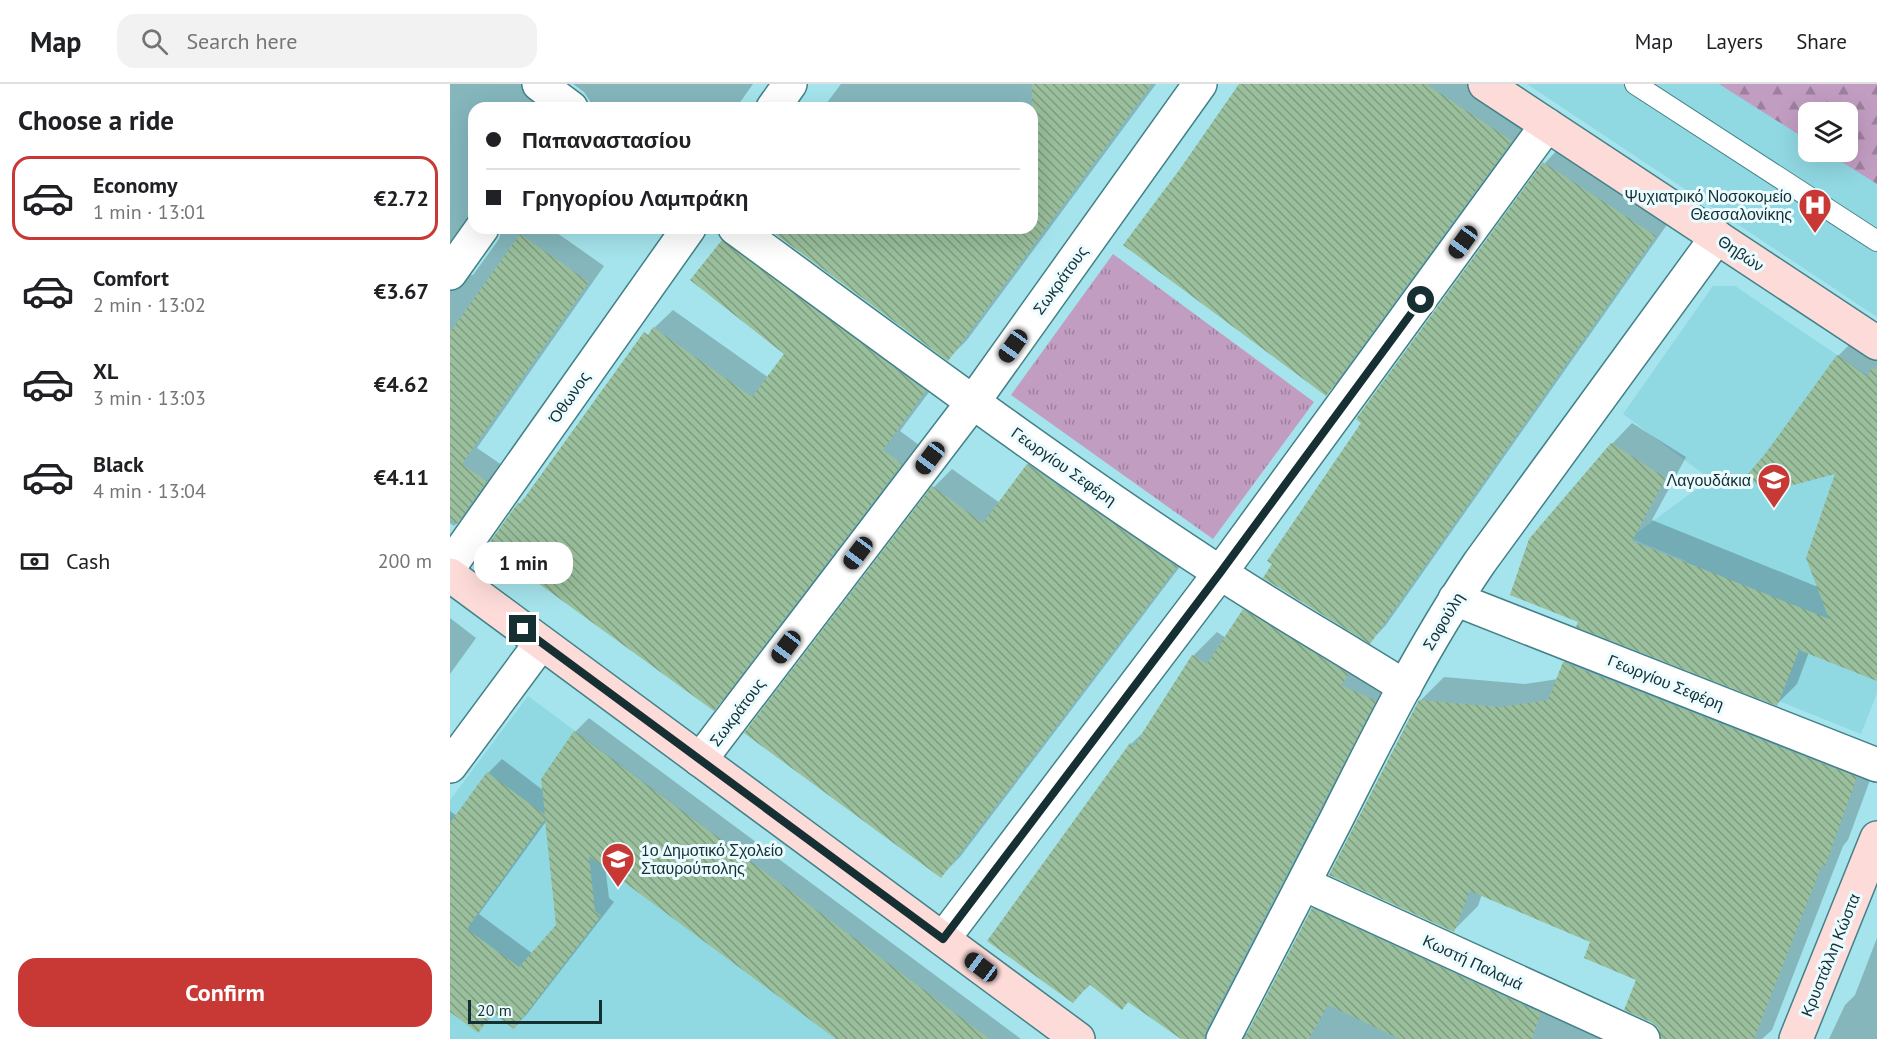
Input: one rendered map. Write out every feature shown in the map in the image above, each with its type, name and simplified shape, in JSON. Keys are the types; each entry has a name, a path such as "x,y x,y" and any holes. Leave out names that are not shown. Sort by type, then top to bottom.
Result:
{"street":[{"path":"539,84 573,102"},
{"path":"777,102 790,84"},
{"name":"Σωκράτους","path":"700,760 973,402 1200,84"},
{"name":"Θηβών","path":"1485,84 1877,343"},
{"path":"943,939 1220,573 1547,125"},
{"path":"450,273 478,234"},
{"name":"Όθωνος","path":"450,566 684,234"},
{"name":"Γεωργίου Σεφέρη","path":"743,234 1120,506 1220,573 1405,687"},
{"name":"Σοφούλη","path":"1223,1039 1405,687 1455,599 1717,237"},
{"path":"450,575 1078,1039"},
{"name":"Γεωργίου Σεφέρη","path":"1455,599 1877,765"},
{"path":"450,766 541,643"},
{"name":"Κρυστάλλη Κώστα","path":"1796,1039 1877,838"},
{"name":"Κωστή Παλαμά","path":"1304,884 1643,1039"}],"lane":[{"path":"1635,84 1877,241"}],"shaded area":[{"name":"Ψυχιατρικό Νοσοκομείο Θεσσαλονίκης","path":"1527,84 1877,84 1877,317"},
{"name":"Λαγουδάκια","path":"1713,286 1735,286 1877,382 1877,693 1861,734 1779,701 1802,642 1684,580 1686,561 1630,538 1710,479 1623,414"},
{"name":"1ο Δημοτικό Σχολείο Σταυρούπολης","path":"528,696 990,1039 450,1039 450,800"}],"green space":[{"path":"1719,84 1877,84 1877,184 1842,162 1858,162 1858,102 1798,102 1798,134"},
{"path":"1113,254 1314,402 1213,539 1011,395"}],"building":[{"path":"1032,84 1152,84 948,361 775,234 1038,234 1038,102 1032,102"},
{"path":"1239,84 1426,84 1512,141 1326,396 1123,245 1180,169"},
{"path":"1543,162 1656,236 1370,644 1263,578 1272,564 1267,561 1361,423 1356,419"},
{"path":"520,234 589,282 462,464 487,481 457,524 450,519 450,332"},
{"path":"722,240 926,391 883,450 902,464 714,711 487,546 644,332 648,335 653,327 752,397 784,354 690,280"},
{"path":"1837,355 1868,377 1871,368 1877,369 1877,681 1799,650 1777,706 1576,627 1578,622 1510,595 1529,539 1611,443 1666,478 1632,541 1829,619 1806,558 1835,474 1763,493 1748,474"},
{"path":"1027,464 1177,567 941,878 744,733 932,486 983,523"},
{"path":"1243,609 1349,674 1341,685 1376,701 1206,1030 1204,1039 1181,1039 1128,1002 1122,1010 1089,984 1073,1003 987,941 1130,743 1134,746 1192,655 1207,664"},
{"path":"1563,662 1857,777 1825,866 1822,865 1754,1039 1661,1039 1659,1029 1651,1022 1624,1010 1636,980 1584,958 1590,942 1470,891 1454,932 1329,875 1419,700 1500,707 1548,700"},
{"name":"1ο Δημοτικό Σχολείο Σταυρούπολης","path":"574,731 990,1039 836,1039 589,856 595,911 601,916 514,1029 493,1013 478,1033 450,1012 450,823 487,772 545,815 541,779","holes":["545,819 556,925 519,967 467,929"]},
{"path":"1312,908 1541,1013 1532,1039 1400,1039 1328,1005 1309,1039 1244,1039"}],"place":[{"name":"Ψυχιατρικό Νοσοκομείο Θεσσαλονίκης","path":"1815,234"},
{"name":"Λαγουδάκια","path":"1774,509"},
{"name":"1ο Δημοτικό Σχολείο Σταυρούπολης","path":"618,888"}],"route":[{"path":"523,629 943,939 1220,573 1421,300"}]}
